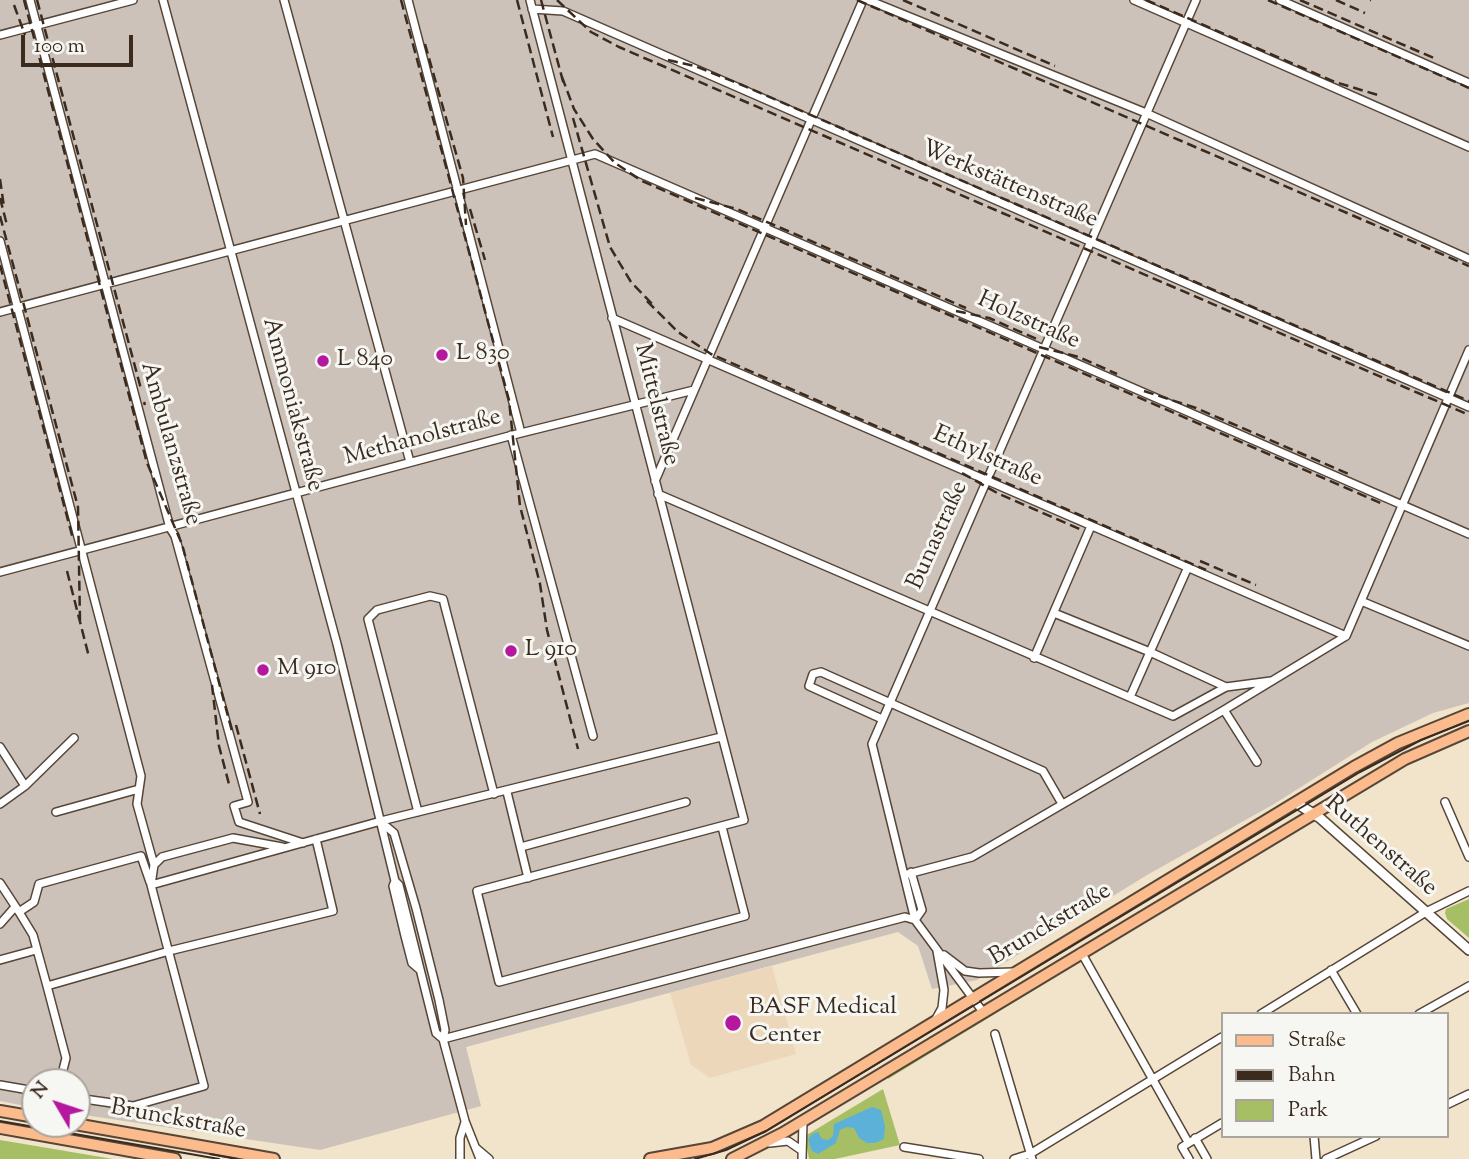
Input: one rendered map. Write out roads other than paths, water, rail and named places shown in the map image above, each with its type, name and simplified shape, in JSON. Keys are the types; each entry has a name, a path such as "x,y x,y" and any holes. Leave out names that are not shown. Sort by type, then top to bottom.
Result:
{"main road":[{"name":"Brunckstraße","path":"650,1159 692,1153 738,1138 821,1091 972,997 1398,743 1469,715"},
{"name":"Brunckstraße","path":"732,1159 763,1145 1405,759 1469,732"},
{"path":"0,1111 21,1115"},
{"name":"Brunckstraße","path":"91,1127 274,1159"},
{"name":"Brunckstraße","path":"0,1128 175,1159"}],"street":[{"name":"Ambulanzstraße","path":"30,0 170,528 175,536 248,802 234,806 239,822 303,843"},
{"path":"0,35 133,0"},
{"name":"Ammoniakstraße","path":"163,0 397,883 393,886 404,936 412,963 419,969 436,1033 443,1039"},
{"path":"285,0 410,462"},
{"path":"408,0 521,433"},
{"name":"Mittelstraße","path":"530,0 744,820 722,827"},
{"path":"655,482 866,0 1146,113 1469,259"},
{"path":"1134,0 1469,147"},
{"name":"Bunastraße","path":"915,920 908,874 901,862 872,744 927,611 1196,0"},
{"path":"1280,0 1469,83"},
{"name":"Werkstättenstraße","path":"532,9 563,11 811,122 1469,407"},
{"name":"Holzstraße","path":"0,312 595,154 1469,534"},
{"path":"0,241 141,776 137,804 154,865 151,885"},
{"name":"Ethylstraße","path":"612,318 1346,636"},
{"path":"908,874 971,857 1346,636 1469,350"},
{"name":"Methanolstraße","path":"0,572 511,435 694,390"},
{"path":"511,435 593,736"},
{"path":"658,494 1173,716 1226,687 1270,681"},
{"path":"1034,658 1091,526"},
{"path":"1129,697 1188,567"},
{"path":"418,812 368,619 377,610 430,596 443,599 494,794"},
{"path":"1361,601 1469,646"},
{"path":"1054,613 1150,652 1226,687"},
{"path":"882,719 816,690 809,686 809,680 813,674 821,672 1044,771 1061,802"},
{"path":"1224,710 1257,762"},
{"path":"151,885 381,821 721,737"},
{"path":"0,804 25,786 74,738"},
{"path":"0,747 25,786"},
{"path":"56,813 139,789"},
{"path":"507,792 528,878"},
{"path":"521,847 687,802"},
{"path":"1445,802 1469,857"},
{"name":"Ruthenstraße","path":"1296,803 1313,813 1469,950"},
{"name":"Ammoniakstraße","path":"381,821 394,833 430,966 445,1030 443,1039 465,1121 480,1159"},
{"path":"722,827 745,916 499,982 477,891 528,878 722,827"},
{"path":"154,865 162,857 233,838 284,848"},
{"path":"47,986 169,951 333,911 316,839"},
{"path":"0,924 17,909 34,902 38,884 141,856 204,1086 133,1107 91,1100"},
{"path":"397,883 405,874"},
{"path":"0,884 33,935 66,1058 64,1068"},
{"path":"1264,1012 1426,912 1469,891"},
{"path":"443,1039 905,917 915,920 983,1012"},
{"path":"0,960 36,950"},
{"path":"937,950 965,971 979,974 1016,971"},
{"path":"936,1019 942,1009 944,990 937,950"},
{"path":"1081,952 1188,1142 1207,1159"},
{"path":"419,969 430,966"},
{"path":"1331,970 1356,1012"},
{"path":"1423,1012 1469,986"},
{"path":"995,1034 1031,1156"},
{"path":"1014,1159 1031,1156 1220,1038"},
{"path":"0,1086 21,1089"},
{"path":"1448,1104 1469,1094"},
{"name":"Ammoniakstraße","path":"460,1159 460,1138 465,1121"},
{"path":"802,1159 803,1121"},
{"path":"1188,1142 1220,1124"},
{"path":"1314,1138 1316,1159"},
{"path":"1326,1159 1372,1138"},
{"path":"763,1145 788,1141 801,1150"},
{"path":"1188,1142 1189,1159"},
{"path":"475,1147 489,1159"},
{"path":"904,1147 979,1159"}],"water":[{"path":"872,1107 881,1110 885,1126 884,1139 867,1143 859,1138 854,1128 847,1127 840,1130 836,1143 818,1154 812,1151 808,1140 812,1134 818,1132 822,1139 828,1140 833,1136 834,1124"}],"tram line":[{"path":"695,1159 726,1150 766,1131 1360,772 1421,740 1469,721"},
{"path":"0,1121 219,1159"},
{"path":"210,1154 237,1159"}],"railway":[{"path":"24,0 147,463 182,544 233,735"},
{"path":"37,0 141,389"},
{"path":"401,0 509,400 520,506 540,584 547,630 578,749"},
{"path":"517,0 553,137"},
{"path":"541,0 564,85"},
{"path":"557,0 591,32 619,47 1469,415"},
{"path":"857,0 1469,266"},
{"path":"903,0 1055,66"},
{"path":"1146,0 1335,82 1381,96"},
{"path":"1268,0 1469,88"},
{"path":"1300,0 1436,59"},
{"path":"1336,0 1365,13"},
{"path":"14,5 25,35"},
{"path":"425,44 463,178 466,225"},
{"path":"668,60 695,66 742,85 1469,401"},
{"path":"562,77 574,109 593,139 615,163 642,181 1383,504"},
{"path":"573,118 610,247 631,282 655,307"},
{"path":"0,179 4,207"},
{"path":"0,198 7,225"},
{"path":"695,198 737,209 966,308"},
{"path":"470,209 485,260"},
{"path":"0,216 78,507 80,622"},
{"path":"0,265 73,539"},
{"path":"647,301 678,332 711,354 1206,570"},
{"path":"956,311 989,318 1037,339"},
{"path":"1039,347 1079,357 1117,374"},
{"path":"1144,391 1196,408 1351,475"},
{"path":"962,473 999,494 1082,530"},
{"path":"1200,561 1256,585"},
{"path":"67,571 89,657"},
{"path":"212,685 219,746 230,788"},
{"path":"236,725 260,814"}],"place":[{"name":"L 830","path":"442,355"},
{"name":"L 840","path":"323,361"},
{"name":"L 910","path":"511,651"},
{"name":"M 910","path":"263,670"},
{"name":"BASF Medical Center","path":"733,1023"}]}
